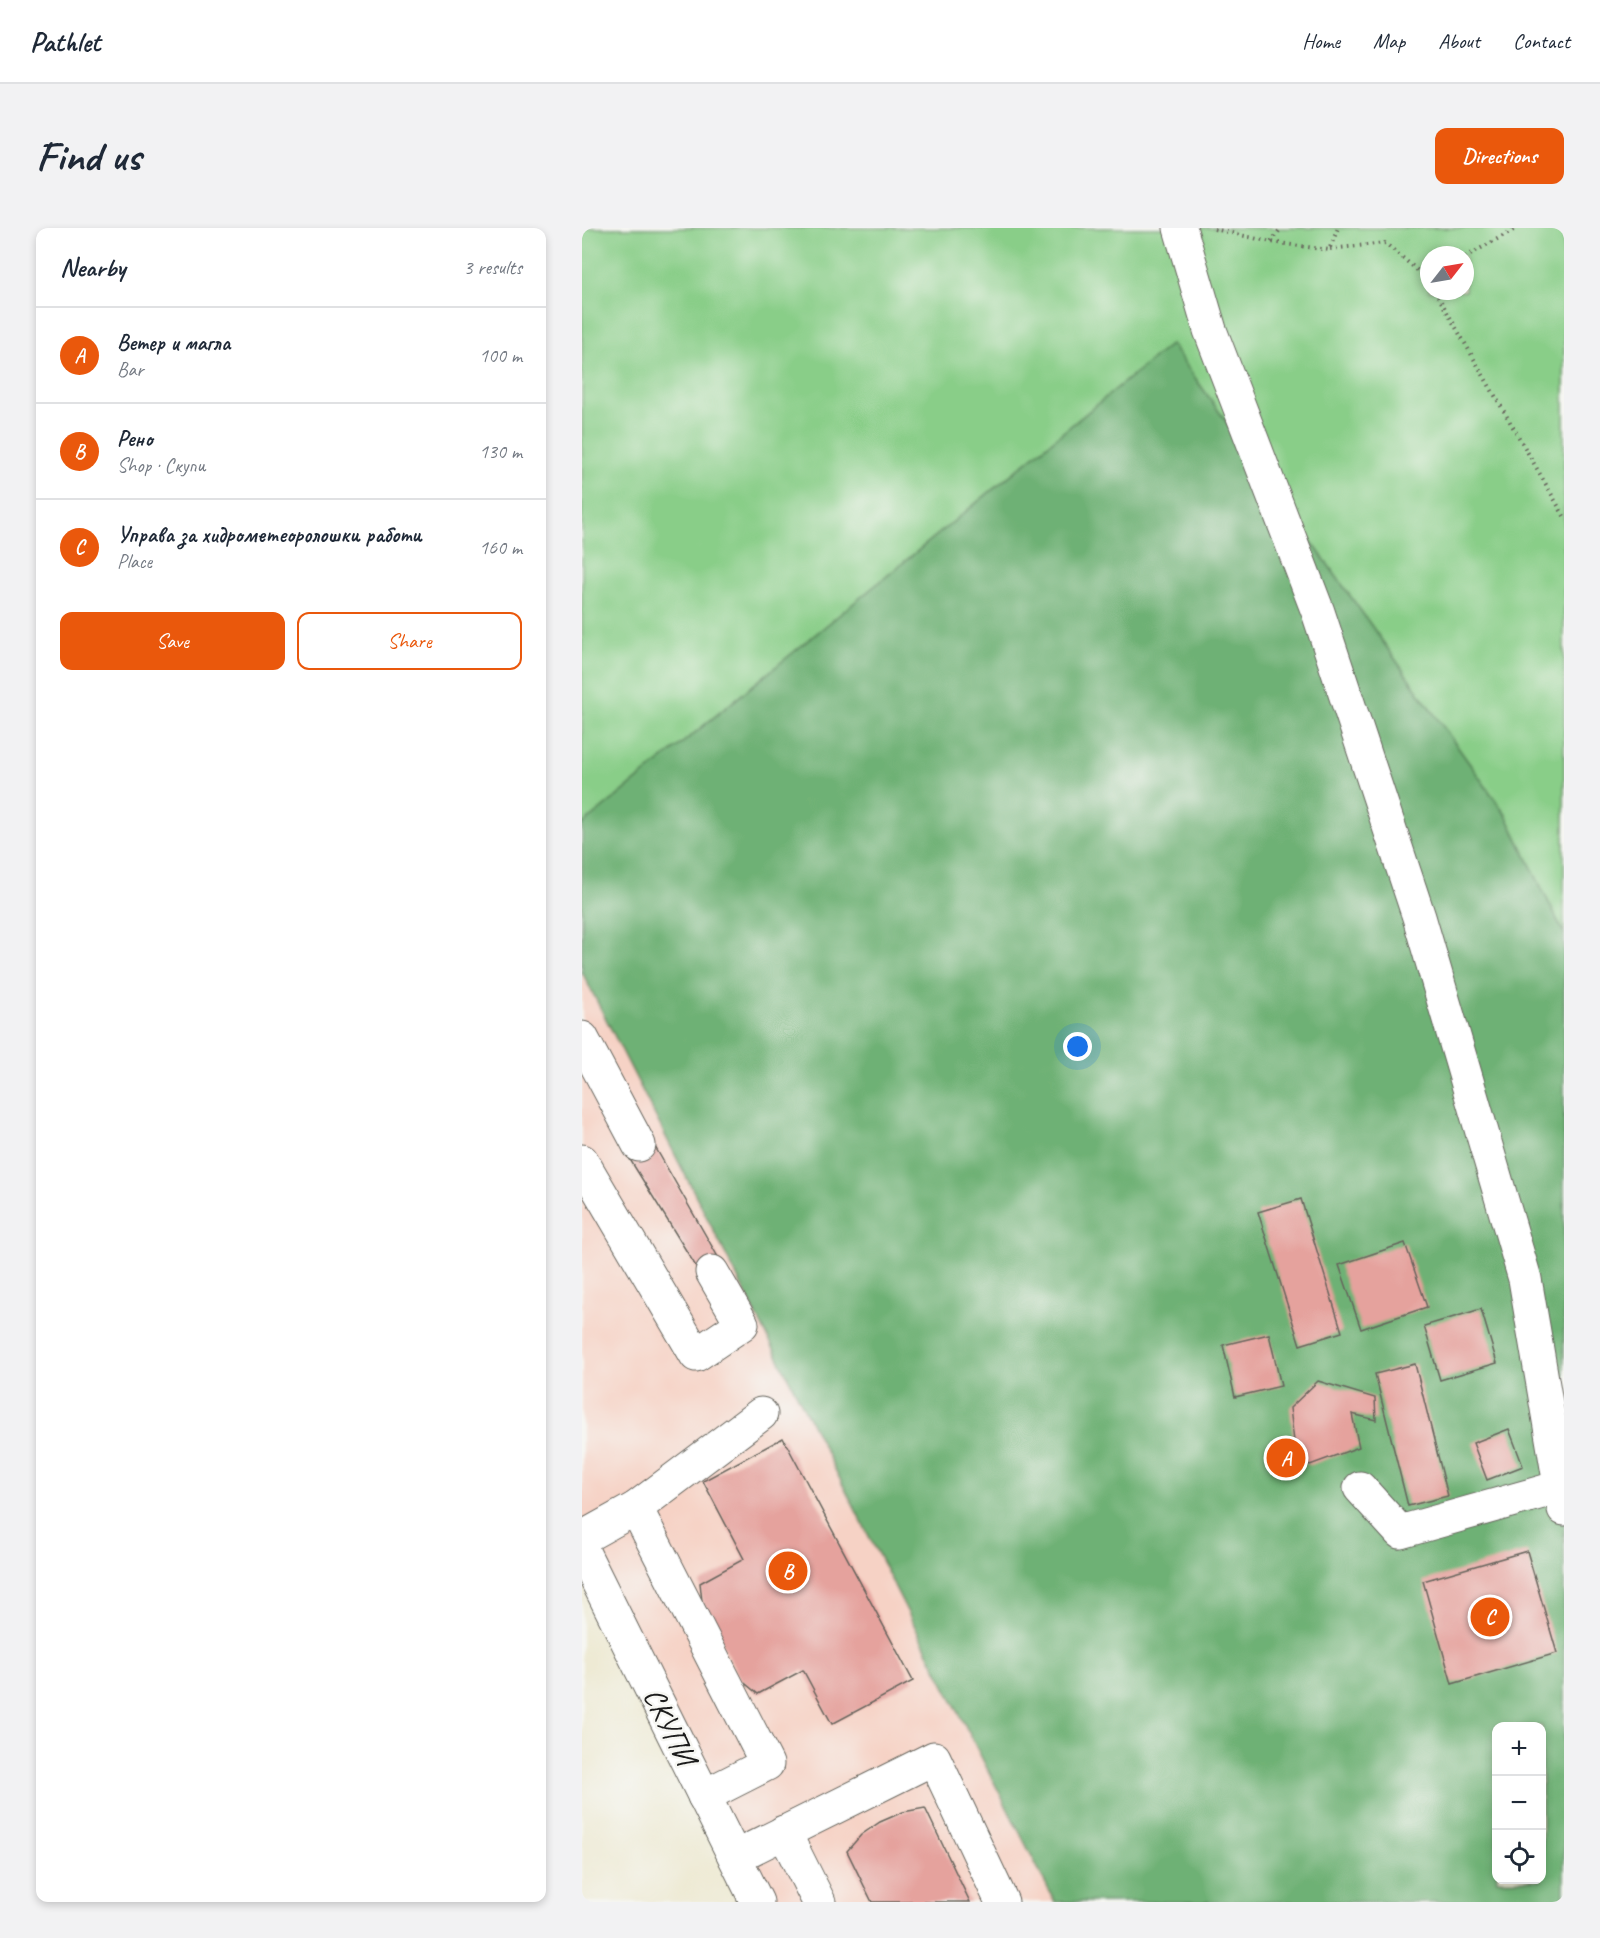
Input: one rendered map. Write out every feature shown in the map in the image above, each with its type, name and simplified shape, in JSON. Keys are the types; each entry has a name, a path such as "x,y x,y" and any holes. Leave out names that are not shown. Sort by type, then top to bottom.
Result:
{"street":[{"path":"1180,228 1210,330 1318,612 1419,917 1525,1279 1562,1498 1400,1532 1360,1488"},
{"path":"582,1038 639,1145"},
{"path":"582,1161 696,1355 742,1324 712,1272"},
{"path":"582,1538 636,1508 761,1414"},
{"path":"636,1508 767,1764 704,1796"},
{"name":"СКУПИ","path":"582,1550 757,1902"},
{"path":"735,1857 934,1758 1002,1902"},
{"path":"784,1832 819,1902"}],"path":[{"path":"1210,228 1271,242 1329,249 1385,243 1420,272"},
{"path":"1271,242 1281,228"},
{"path":"1329,249 1338,228"},
{"path":"1474,252 1516,228"},
{"path":"1440,300 1564,516"}],"shaded area":[{"path":"582,972 1055,1902 757,1902 582,1550"}],"green space":[{"path":"582,228 1564,228 1564,934 1506,815 1171,344 582,825"},
{"path":"1171,344 1506,815 1564,934 1564,1902 1055,1902 582,972 582,825"}],"building":[{"path":"650,1138 722,1264 703,1278 626,1153"},
{"path":"1301,1199 1342,1332 1300,1345 1258,1212"},
{"path":"1405,1243 1427,1307 1361,1329 1339,1265"},
{"path":"1481,1309 1497,1363 1440,1380 1424,1326"},
{"path":"1269,1334 1281,1386 1235,1397 1223,1345"},
{"path":"1415,1364 1448,1496 1408,1506 1375,1374"},
{"path":"1318,1381 1375,1398 1376,1420 1352,1414 1359,1447 1310,1465 1296,1458 1290,1408"},
{"path":"1509,1429 1523,1466 1487,1480 1473,1443"},
{"path":"783,1438 913,1681 832,1724 803,1670 758,1694 740,1679 702,1601 700,1583 744,1559 703,1481"},
{"path":"1527,1551 1557,1653 1452,1684 1423,1581"},
{"path":"925,1808 970,1902 872,1902 847,1851 861,1835 880,1822 903,1812"}],"place":[{"name":"Ветер и магла","path":"1286,1458"},
{"name":"Рено","path":"788,1571"},
{"name":"Управа за хидрометеоролошки работи","path":"1490,1617"}]}
